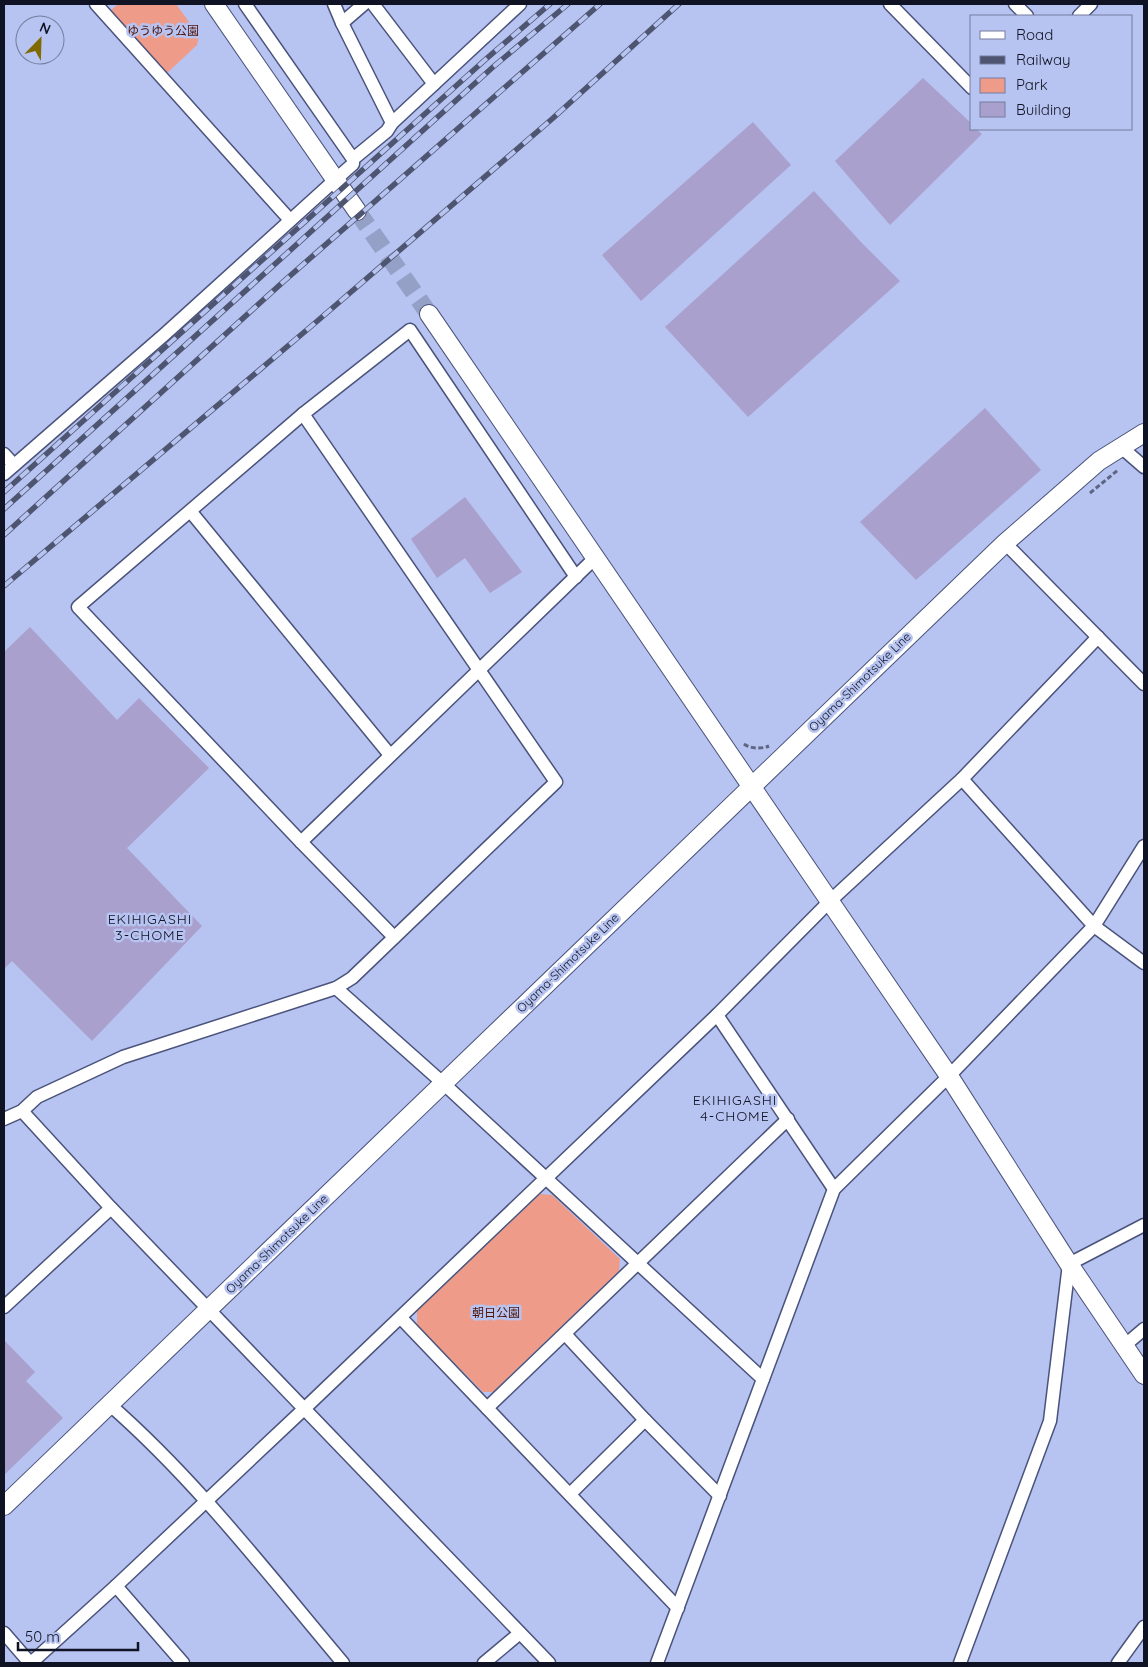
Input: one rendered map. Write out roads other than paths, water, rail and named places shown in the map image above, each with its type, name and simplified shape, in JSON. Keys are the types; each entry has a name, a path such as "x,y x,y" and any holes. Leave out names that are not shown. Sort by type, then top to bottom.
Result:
{"main road":[{"path":"214,4 357,211"},
{"path":"429,314 949,1076 1069,1264 1144,1375"},
{"name":"Oyama-Shimotsuke Line","path":"4,1506 1005,543 1099,462 1144,433"}],"street":[{"path":"96,4 290,220"},
{"path":"245,4 353,159"},
{"path":"334,4 342,24 392,123"},
{"path":"342,24 364,4"},
{"path":"374,4 434,84"},
{"path":"4,474 164,334 335,180 352,164 353,159 387,131 392,123 520,4"},
{"path":"890,4 970,86"},
{"path":"1015,4 1026,15"},
{"path":"1080,15 1091,4"},
{"path":"394,937 78,607 304,414 410,330 576,577"},
{"path":"4,1119 22,1111 37,1097 123,1057 336,988 352,978 556,782 304,414"},
{"path":"1120,447 1144,467"},
{"path":"4,454 14,465"},
{"path":"191,512 390,755"},
{"path":"1005,543 1144,684"},
{"path":"301,842 595,558"},
{"path":"4,1633 30,1663 116,1586 401,1318 717,1015 830,901 962,779 1098,637"},
{"path":"962,779 1094,926 1144,963"},
{"path":"657,1663 834,1189 949,1076 1094,926 1144,846"},
{"path":"336,988 444,1084 763,1379"},
{"path":"717,1015 834,1189"},
{"path":"22,1111 111,1208 549,1663"},
{"path":"487,1408 788,1119"},
{"path":"4,1307 111,1208"},
{"path":"960,1663 1050,1421 1069,1264 1144,1225"},
{"path":"401,1318 678,1608"},
{"path":"1124,1346 1144,1328"},
{"path":"566,1334 645,1420 720,1496"},
{"path":"109,1404 207,1500 343,1663"},
{"path":"570,1494 645,1420"},
{"path":"116,1586 183,1663"},
{"path":"1118,1663 1144,1627"},
{"path":"484,1663 520,1633"}],"tunnel":[{"path":"357,211 429,314"}],"railway":[{"path":"4,492 486,59 550,4"},
{"path":"4,509 493,67 568,4"},
{"path":"4,535 283,282 600,4"},
{"path":"4,586 315,323 552,119 679,4"}],"district":[{"name":"EKIHIGASHI 3-CHOME","path":"150,928"},
{"name":"EKIHIGASHI 4-CHOME","path":"735,1108"}],"park label":[{"name":"ゆうゆう公園","path":"163,31"},
{"name":"朝日公園","path":"496,1313"}]}
